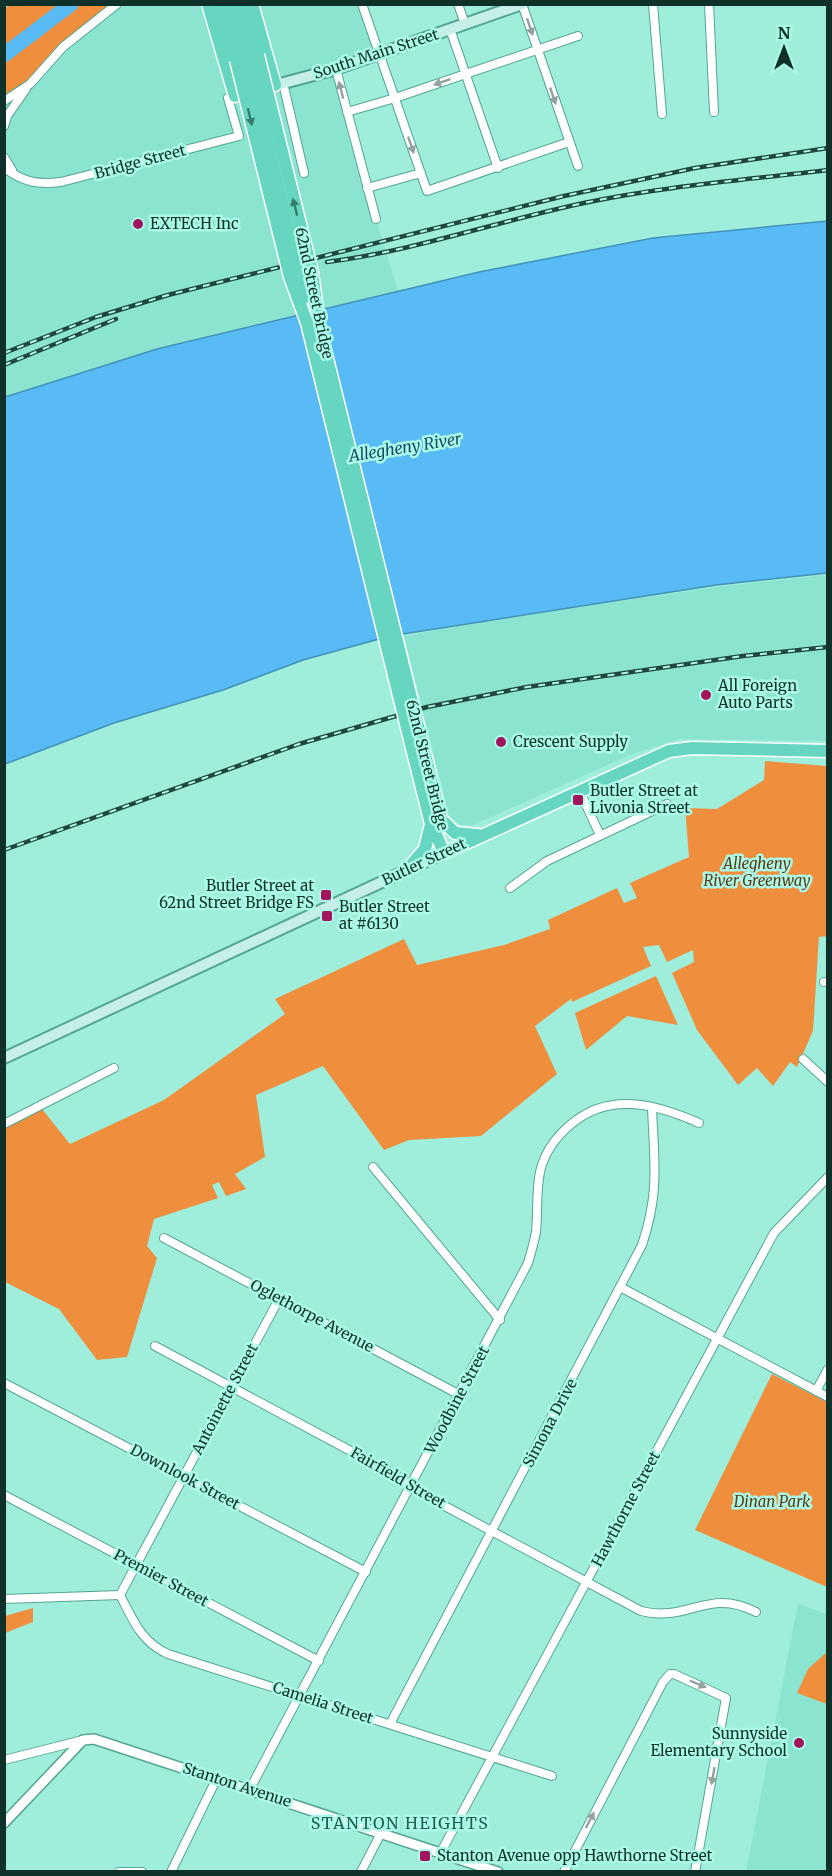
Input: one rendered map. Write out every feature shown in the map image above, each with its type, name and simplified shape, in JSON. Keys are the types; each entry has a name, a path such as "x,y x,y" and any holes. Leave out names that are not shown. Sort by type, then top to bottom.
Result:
{"highway":[{"path":"208,4 231,97"},
{"path":"218,4 247,58"},
{"path":"230,4 247,58 313,324"},
{"path":"242,4 247,58"},
{"path":"252,4 279,84"},
{"name":"62nd Street Bridge","path":"247,58 312,272 313,324"},
{"name":"62nd Street Bridge","path":"247,58 290,277 313,324 444,853"},
{"name":"Butler Street","path":"444,853 653,756 677,749 828,751"},
{"path":"407,870 440,834 482,835"}],"main road":[{"name":"South Main Street","path":"231,97 336,69 522,5"},
{"name":"Butler Street","path":"4,1058 444,853"}],"street":[{"path":"4,126 7,116 30,84 63,47 117,4"},
{"path":"362,4 427,191 569,142"},
{"path":"458,4 465,24"},
{"path":"653,4 662,114"},
{"path":"709,4 714,112"},
{"path":"522,5 578,166"},
{"path":"450,29 498,168"},
{"path":"347,112 578,36"},
{"path":"336,69 375,219"},
{"path":"4,101 30,84"},
{"path":"279,84 304,173"},
{"name":"Bridge Street","path":"4,168 19,178 38,185 61,183 239,136 231,97"},
{"path":"4,157 6,163 19,178"},
{"path":"367,188 421,172"},
{"path":"579,790 600,836"},
{"path":"510,888 539,865 667,804"},
{"path":"803,1059 828,1082"},
{"path":"4,1124 114,1068"},
{"name":"Woodbine Street","path":"250,1789 500,1320 528,1263 536,1234 540,1171 560,1134 577,1119 614,1103 672,1111 699,1123"},
{"name":"Simona Drive","path":"390,1724 622,1288 642,1245 652,1213 656,1155 652,1107"},
{"path":"373,1167 500,1320"},
{"name":"Hawthorne Street","path":"441,1852 774,1233 828,1177"},
{"name":"Oglethorpe Avenue","path":"164,1238 460,1395"},
{"path":"622,1288 828,1397"},
{"name":"Antoinette Street","path":"120,1595 279,1299"},
{"name":"Fairfield Street","path":"155,1346 406,1480 411,1488 641,1611 656,1615 670,1614 717,1602 739,1603 756,1612"},
{"path":"816,1391 828,1369"},
{"name":"Downlook Street","path":"4,1383 366,1572"},
{"name":"Premier Street","path":"4,1495 319,1661"},
{"path":"4,1599 120,1595"},
{"name":"Camelia Street","path":"120,1595 141,1636 153,1647 552,1776"},
{"path":"564,1872 670,1674 726,1698 695,1872"},
{"path":"4,1760 83,1740"},
{"path":"4,1824 83,1740"},
{"name":"Stanton Avenue","path":"83,1740 101,1741 498,1872"},
{"path":"171,1872 217,1778"},
{"path":"360,1872 381,1833"},
{"path":"119,1872 142,1872"}],"shaded area":[{"path":"98,5 362,5 379,54 336,69 376,219 398,291 157,349 5,397 4,86"},
{"path":"827,575 827,741 679,739 630,755 473,825 461,825 449,816 404,636 475,623 716,587"},
{"name":"Sunnyside Elementary School","path":"798,1604 827,1614 827,1871 746,1872"}],"green space":[{"path":"12,4 117,5 63,47 30,84 5,101 5,8"},
{"name":"Allegheny River Greenway","path":"765,761 827,766 827,936 819,937 813,1031 797,1067 790,1062 773,1086 757,1068 738,1085 697,1030 672,973 694,962 693,950 667,962 659,945 643,947 651,966 572,1002 571,999 535,1026 557,1074 481,1136 409,1140 384,1150 323,1066 256,1095 265,1157 235,1174 246,1189 226,1196 219,1182 212,1185 218,1198 154,1219 147,1246 157,1258 127,1357 97,1360 59,1309 5,1282 5,1128 42,1109 70,1144 164,1100 285,1014 275,999 404,939 417,965 504,945 550,929 548,920 617,888 624,903 637,898 630,883 689,857 685,808 717,809 764,780"},
{"path":"656,976 678,1025 627,1016 586,1050 575,1013"},
{"name":"Dinan Park","path":"772,1374 827,1402 827,1587 695,1530"},
{"path":"33,1608 33,1622 5,1633 5,1616"},
{"path":"827,1652 827,1704 797,1693 808,1669"}],"water":[{"name":"Allegheny River","path":"827,221 827,573 716,585 390,636 303,660 223,690 114,723 5,764 5,397 157,349 479,272 653,238"}],"waterway":[{"path":"4,55 71,4"}],"railway":[{"path":"4,353 96,317 168,295 564,196 695,168 828,148"},
{"path":"327,262 392,251 552,210 614,197 828,170"},
{"path":"4,365 116,319"},
{"path":"4,850 299,744 427,707 527,687 743,656 828,647"}],"place":[{"name":"EXTECH Inc","path":"138,224"},
{"name":"All Foreign Auto Parts","path":"706,695"},
{"name":"Crescent Supply","path":"501,742"},
{"name":"Butler Street at Livonia Street","path":"578,800"},
{"name":"Butler Street at 62nd Street Bridge FS","path":"326,895"},
{"name":"Butler Street at #6130","path":"327,916"},
{"name":"Sunnyside Elementary School","path":"799,1743"},
{"name":"Stanton Avenue opp Hawthorne Street","path":"425,1856"}],"district":[{"name":"STANTON HEIGHTS","path":"400,1823"}]}
